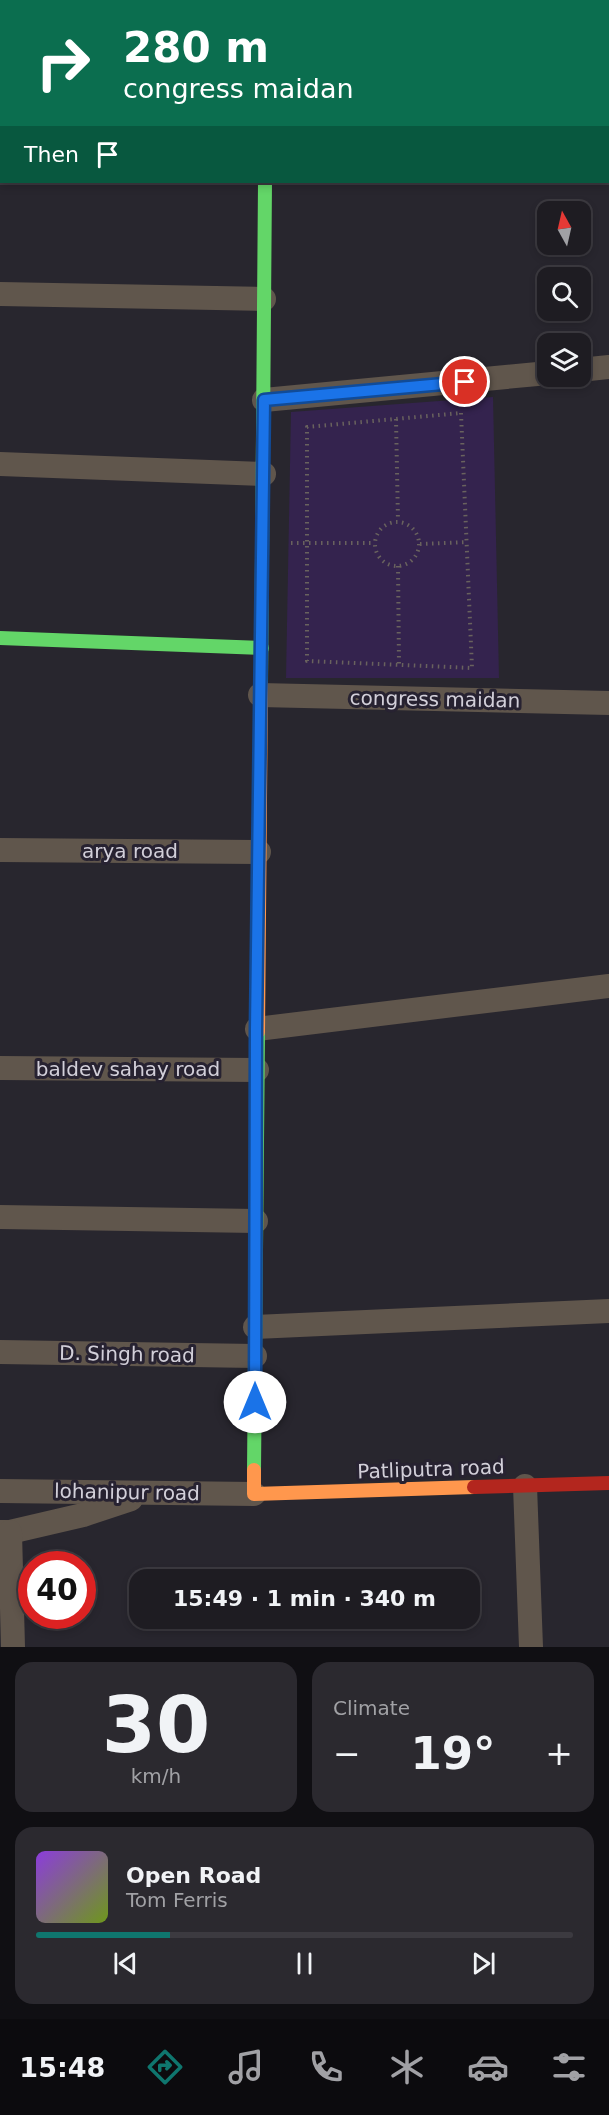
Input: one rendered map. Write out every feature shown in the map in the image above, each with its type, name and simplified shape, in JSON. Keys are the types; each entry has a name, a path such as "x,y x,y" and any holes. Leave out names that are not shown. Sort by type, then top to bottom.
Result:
{"street":[{"path":"254,1494 256,1029 264,474 265,183"},
{"path":"0,294 264,299"},
{"path":"591,369 609,367"},
{"path":"264,400 537,374"},
{"path":"0,464 264,474"},
{"path":"0,638 262,648"},
{"name":"congress maidan","path":"260,695 609,703"},
{"name":"arya road","path":"0,850 259,852"},
{"path":"256,1029 609,986"},
{"name":"baldev sahay road","path":"0,1068 257,1070"},
{"path":"0,1217 256,1221"},
{"path":"255,1328 609,1311"},
{"name":"D. Singh road","path":"0,1352 255,1356"},
{"name":"Patliputra road","path":"254,1494 609,1483"},
{"path":"525,1486 531,1647"},
{"name":"lohanipur road","path":"0,1491 254,1494"},
{"path":"13,1647 5,1532 83,1515 148,1493"}],"path":[{"path":"461,413 472,668 307,662 307,426 396,419 461,413"},
{"path":"396,419 398,521"},
{"path":"398,521 411,526 420,544 415,557 410,562 398,566 384,562 375,550 374,543 375,536 384,525 398,521"},
{"path":"263,542 374,543"},
{"path":"420,544 466,542"},
{"path":"398,566 399,665"}],"shaded area":[{"path":"493,397 499,678 286,678 291,412"}],"traffic: fast":[{"path":"261,684 265,183"},
{"path":"0,638 262,648"},
{"path":"254,1470 258,1032"}],"traffic: slow":[{"path":"258,1032 261,684"},
{"path":"254,1470 254,1494 474,1487"}],"traffic: jam":[{"path":"474,1487 609,1483"}],"route":[{"path":"255,1402 256,1029 264,400 465,382"}]}
